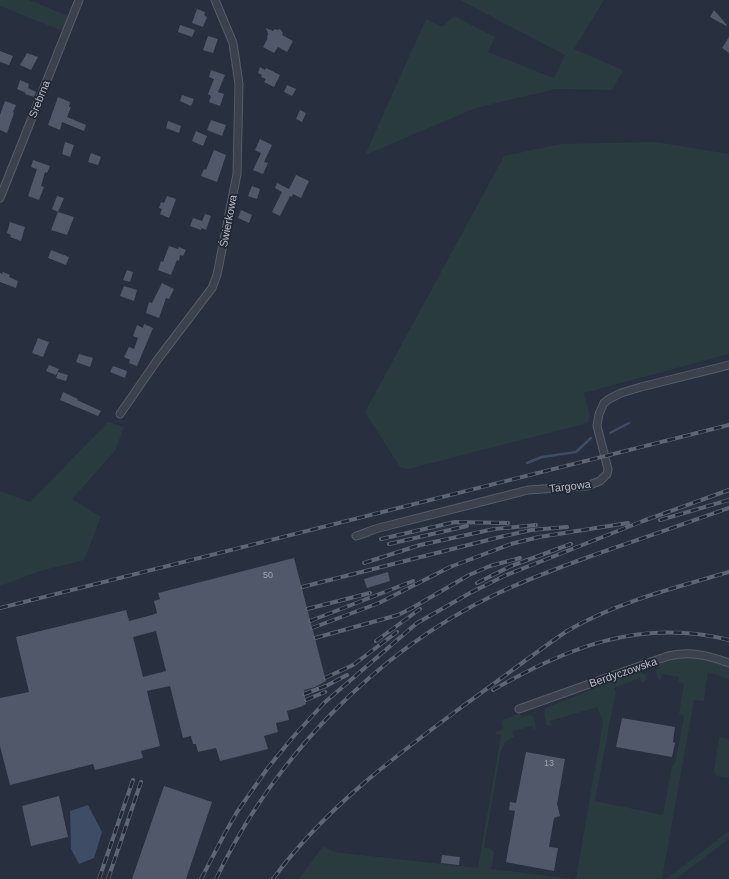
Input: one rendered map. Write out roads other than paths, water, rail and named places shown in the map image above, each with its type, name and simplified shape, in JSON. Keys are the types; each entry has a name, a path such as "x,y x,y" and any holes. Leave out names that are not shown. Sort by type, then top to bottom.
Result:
{"street":[{"name":"Srebrna","path":"0,198 79,0"},
{"name":"Świerkowa","path":"120,414 158,359 212,288 217,275 238,174 239,84 233,43 215,0"},
{"name":"Targowa","path":"356,536 379,528 528,490 587,486 596,483 604,478 608,469 598,426 599,414 604,403 608,399 641,387 729,365"},
{"name":"Berdyczowska","path":"519,709 668,656 678,654 698,654 729,663"}],"water":[{"path":"88,805 102,832 94,858 79,864 71,849 70,811"}],"waterway":[{"path":"610,433 629,423"},
{"path":"527,463 542,457 576,452 591,438"}],"railway":[{"path":"0,608 729,425"},
{"path":"201,879 237,812 267,769 293,737 324,703 417,623 470,593 504,576 643,521 729,490"},
{"path":"660,520 729,500"},
{"path":"216,879 239,835 267,792 297,752 331,714 368,679 408,647 450,619 494,595 523,582 552,570 729,508"},
{"path":"381,539 455,522 508,523"},
{"path":"312,628 379,603 450,567 511,544 539,537 628,523"},
{"path":"364,563 420,545 494,529 536,525"},
{"path":"389,544 467,526"},
{"path":"302,587 500,537 531,530 567,527"},
{"path":"477,583 511,566 571,544"},
{"path":"315,638 398,615 469,575 490,566 520,558"},
{"path":"273,879 314,830 361,785 437,725 567,631 626,604 667,590 729,572"},
{"path":"310,621 413,581"},
{"path":"307,609 370,593"},
{"path":"376,641 420,609"},
{"path":"325,678 353,665 397,632"},
{"path":"493,690 549,661 577,649 606,641 635,635 666,632 697,634 729,640"},
{"path":"304,694 326,686 347,675"},
{"path":"306,700 325,692"},
{"path":"99,879 133,780"},
{"path":"108,879 141,782"}]}
